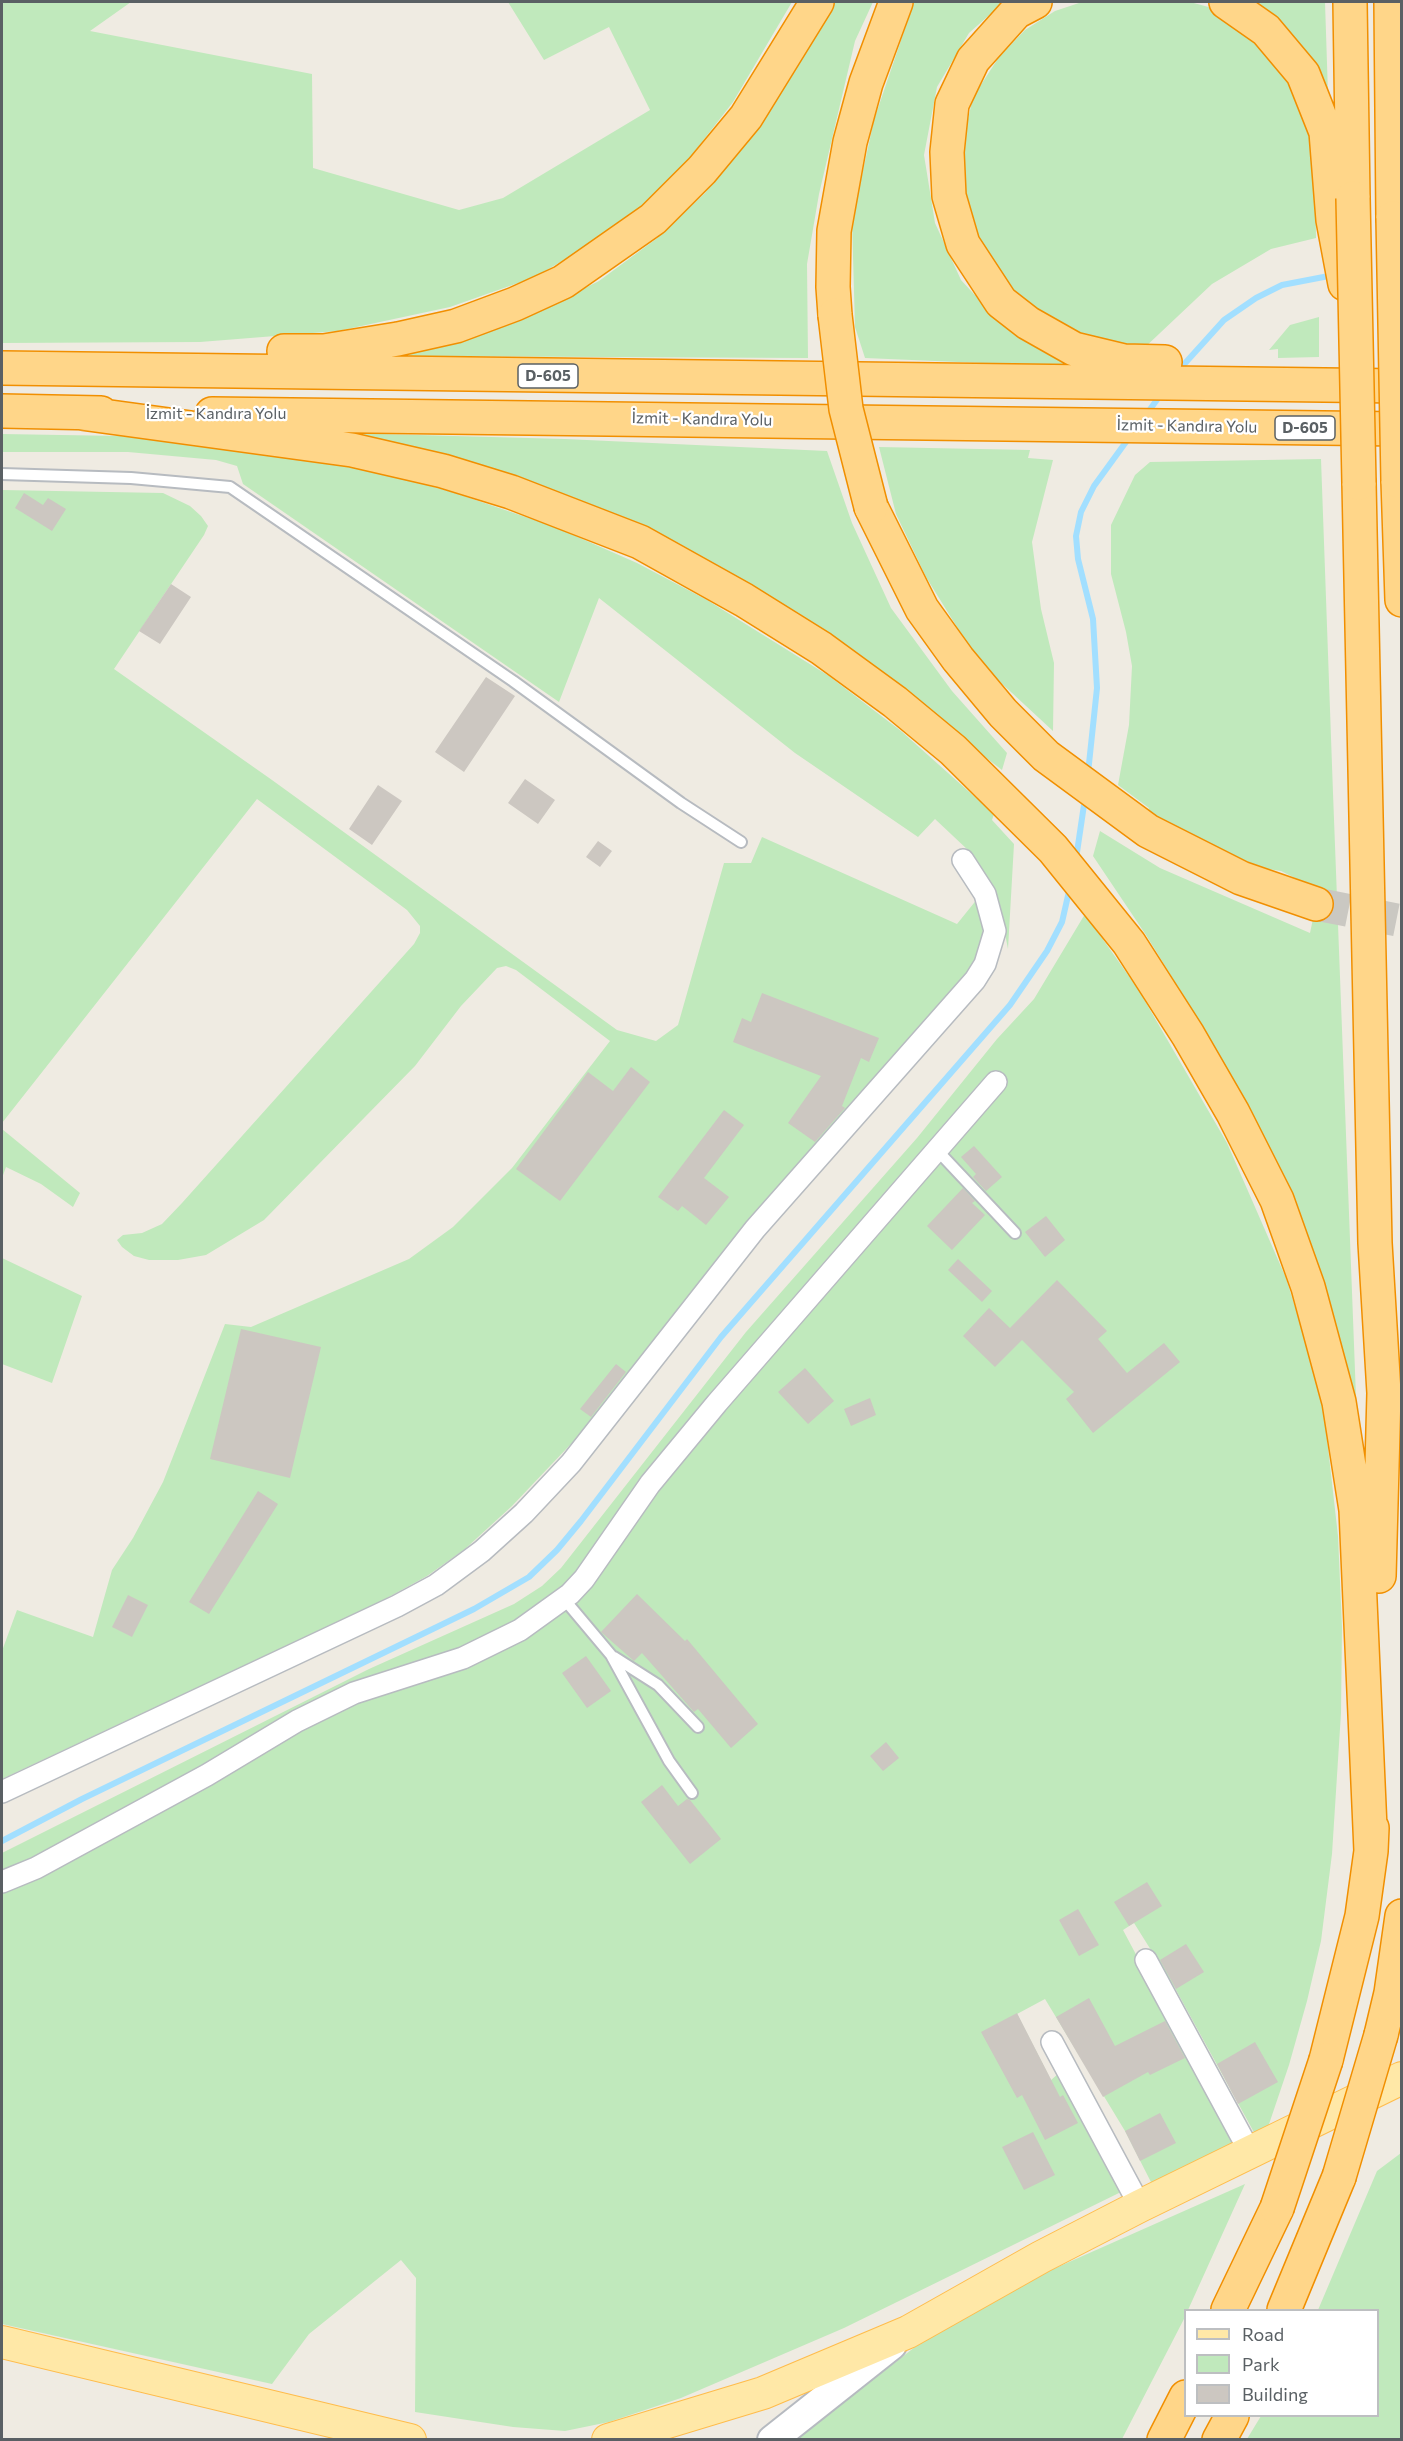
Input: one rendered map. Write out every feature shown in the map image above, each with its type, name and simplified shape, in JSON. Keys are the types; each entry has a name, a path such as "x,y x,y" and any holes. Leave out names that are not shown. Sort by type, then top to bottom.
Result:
{"highway":[{"path":"75,369 239,352 324,351 398,339 456,326 515,304 563,282 653,219 702,170 746,117 817,2"},
{"path":"896,2 866,83 850,142 834,231 835,315 846,409 871,507 922,609 958,659 1003,713 1046,756 1148,831 1241,878 1316,904"},
{"path":"1035,2 1016,12 973,60 952,104 946,152 949,196 963,244 1001,302 1028,323 1074,349 1124,361 1269,375"},
{"path":"1226,2 1266,30 1303,75 1326,132 1343,199"},
{"path":"1228,2309 1277,2208 1326,2060 1359,1927 1371,1851 1384,1392 1375,1243 1356,341 1343,199 1350,2"},
{"path":"1390,2 1401,600"},
{"path":"1394,218 1401,181"},
{"name":"D-605","path":"2,368 1095,383 1269,375 1343,386 1401,386"},
{"name":"İzmit - Kandıra Yolu","path":"2,411 1401,429"},
{"path":"81,413 352,450 443,471 511,492 640,542 744,600 821,648 904,709 1000,794 1053,849 1129,943 1233,1113 1277,1200 1308,1287 1336,1390 1356,1510 1371,1851"},
{"path":"1284,2309 1338,2177 1381,2035 1391,1993 1401,1916"},
{"path":"1164,2439 1184,2399"},
{"path":"1219,2439 1231,2417"}],"main road":[{"path":"608,2439 763,2393 908,2332 1041,2257 1401,2078"},
{"path":"2,2342 410,2439"}],"street":[{"path":"2,1792 397,1606 436,1585 482,1551 524,1513 571,1463 755,1229 975,980 992,946 995,931 985,894 963,860"},
{"path":"2,1882 36,1868 197,1780 297,1721 354,1693 463,1658 520,1630 564,1599 584,1579 650,1484 717,1403 996,1082"},
{"path":"1146,1960 1251,2154"},
{"path":"1052,2042 1140,2206"},
{"path":"772,2439 908,2332"}],"lane":[{"path":"2,474 131,478 230,487 513,681 681,803 741,842"},
{"path":"936,1149 1015,1233"},
{"path":"564,1599 611,1655 669,1761 692,1793"},
{"path":"611,1655 658,1685 698,1727"}],"green space":[{"path":"2,2 131,2 90,31 312,74 313,168 459,210 503,198 650,110 609,27 544,60 508,2 792,2 733,102 684,165 638,210 584,248 535,277 450,307 338,331 200,342 2,343"},
{"path":"835,2 873,2 855,41 819,194 807,264 808,358 405,356 533,314 599,281 656,239 705,193 760,124"},
{"path":"914,2 1004,2 969,33 937,87 924,155 935,223 961,280 995,317 1034,346 1075,367 865,358 855,327 852,221 874,120"},
{"path":"1082,2 1190,2 1216,9 1264,46 1292,84 1315,145 1316,238 1271,249 1212,284 1142,350 1060,328 1017,297 977,238 962,188 962,146 973,97 999,57 1025,30 1055,11"},
{"path":"1257,2 1325,2 1328,94 1299,42"},
{"path":"1319,317 1319,357 1278,358 1278,349 1269,350 1290,325"},
{"path":"344,433 565,439 827,451 852,523 891,608 952,691 1007,753 1002,770 830,638 661,537 582,502 527,482"},
{"path":"2,434 121,436 290,452 373,470 455,493 555,527 637,563 707,600 829,676 901,731 994,814 992,820 1014,844 1008,949 999,903 984,872 969,851 935,819 918,837 795,753 599,598 559,702 243,484 237,466 216,460 128,452 2,452"},
{"path":"879,447 1030,450 1028,458 1053,460 1032,542 1041,609 1054,663 1053,731 998,680 965,640 926,577 896,514"},
{"path":"1321,459 1356,1397 1351,1396 1297,1210 1255,1120 1210,1039 1146,935 1093,856 1100,831 1160,868 1310,933 1319,890 1281,871 1255,867 1146,813 1149,808 1118,785 1129,725 1132,666 1111,574 1111,525 1135,475 1150,462"},
{"path":"2,490 163,493 190,506 208,526 204,535 114,669 272,780 617,1030 656,1041 678,1025 724,863 751,863 762,837 957,924 978,898 985,917 979,954 965,980 778,1187 588,1426 512,1506 465,1549 427,1576 376,1604 2,1779 2,1651 17,1610 93,1637 112,1570 133,1538 163,1482 225,1324 251,1327 409,1259 453,1227 512,1168 610,1041 516,970 506,966 497,968 461,1006 415,1066 264,1220 206,1255 178,1260 149,1260 134,1256 122,1247 117,1240 123,1235 142,1233 162,1224 182,1203 414,944 420,933 420,926 407,910 257,799 2,1123"},
{"path":"1085,914 1138,989 1227,1143 1286,1278 1316,1375 1325,1421 1338,1536 1342,1627 1341,1713 1332,1854 1321,1941 1307,2001 1266,2133 1256,2136 1176,1990 1134,1923 1123,1930 1237,2145 1153,2186 1125,2131 1045,1999 1017,2014 1051,2080 1058,2074 1121,2192 844,2328 681,2398 609,2422 565,2431 513,2427 415,2412 416,2278 401,2260 309,2334 272,2384 2,2324 2,1853 369,1669 514,1604 542,1586 561,1568 746,1332 917,1138 997,1039 1034,999"},
{"path":"2,1129 80,1193 73,1207 41,1184 6,1167 2,1178"},
{"path":"2,1258 82,1296 52,1383 2,1364"},
{"path":"1401,2153 1401,2439 1247,2439 1260,2417 1379,2417 1379,2309 1318,2309 1377,2171"},
{"path":"1245,2184 1188,2309 1184,2309 1184,2319 1122,2439 795,2440 915,2347 979,2306 1033,2278"}],"building":[{"path":"24,493 43,505 48,498 66,509 52,531 15,508"},
{"path":"171,584 191,597 160,644 139,631"},
{"path":"486,677 515,696 464,772 435,752"},
{"path":"525,779 555,800 538,824 508,803"},
{"path":"378,785 402,801 372,845 349,829"},
{"path":"598,841 612,851 600,867 586,857"},
{"path":"762,993 879,1038 869,1062 861,1058 842,1106 845,1108 815,1142 788,1123 821,1076 733,1042 742,1018 751,1022"},
{"path":"631,1067 650,1082 560,1201 516,1169 588,1072 613,1091"},
{"path":"724,1110 744,1125 704,1178 729,1197 706,1225 682,1206 678,1211 658,1197"},
{"path":"974,1146 1002,1177 986,1191 973,1177 976,1174 961,1157"},
{"path":"963,1188 975,1201 972,1203 985,1215 952,1250 927,1226"},
{"path":"1046,1216 1065,1240 1045,1257 1025,1232"},
{"path":"958,1259 992,1291 982,1302 948,1270"},
{"path":"1057,1280 1107,1331 1098,1339 1127,1373 1164,1343 1180,1362 1093,1433 1066,1399 1074,1392 1022,1340 995,1367 963,1336 989,1308 1010,1328"},
{"path":"241,1329 321,1347 290,1478 210,1459"},
{"path":"616,1364 626,1372 591,1417 580,1409"},
{"path":"805,1368 834,1401 808,1424 778,1392"},
{"path":"870,1398 876,1415 851,1426 844,1409"},
{"path":"258,1491 278,1504 209,1614 189,1602"},
{"path":"637,1594 685,1641 687,1639 758,1724 731,1748 698,1709 694,1712 642,1653 634,1661 601,1632"},
{"path":"128,1595 148,1605 132,1637 112,1627"},
{"path":"586,1656 611,1691 587,1708 562,1673"},
{"path":"886,1742 899,1758 883,1771 870,1756"},
{"path":"662,1785 678,1806 687,1799 690,1800 721,1839 690,1864 641,1802"},
{"path":"1147,1882 1162,1906 1129,1926 1114,1902"},
{"path":"1078,1909 1099,1945 1079,1956 1059,1920"},
{"path":"1186,1944 1204,1972 1176,1989 1160,1960"},
{"path":"1089,1998 1115,2046 1165,2021 1185,2058 1150,2075 1148,2072 1103,2097 1056,2017"},
{"path":"1017,2013 1060,2097 1063,2095 1078,2123 1045,2140 1022,2095 1017,2098 981,2032"},
{"path":"1255,2042 1278,2082 1238,2104 1217,2064"},
{"path":"1160,2113 1176,2143 1140,2161 1125,2131"},
{"path":"1033,2132 1055,2175 1024,2190 1002,2147"}],"waterway":[{"path":"1178,371 1224,320 1256,298 1282,285 1334,275"},
{"path":"1146,415 1161,394"},
{"path":"1088,773 1097,688 1093,619 1078,559 1076,536 1081,512 1094,486 1131,435"},
{"path":"1076,859 1085,798"},
{"path":"2,1841 82,1799 474,1609 529,1577 557,1550 581,1521 721,1337 1010,1005 1047,951 1062,922 1070,887"}],"tunnel":[{"path":"1316,904 1402,921"}]}
